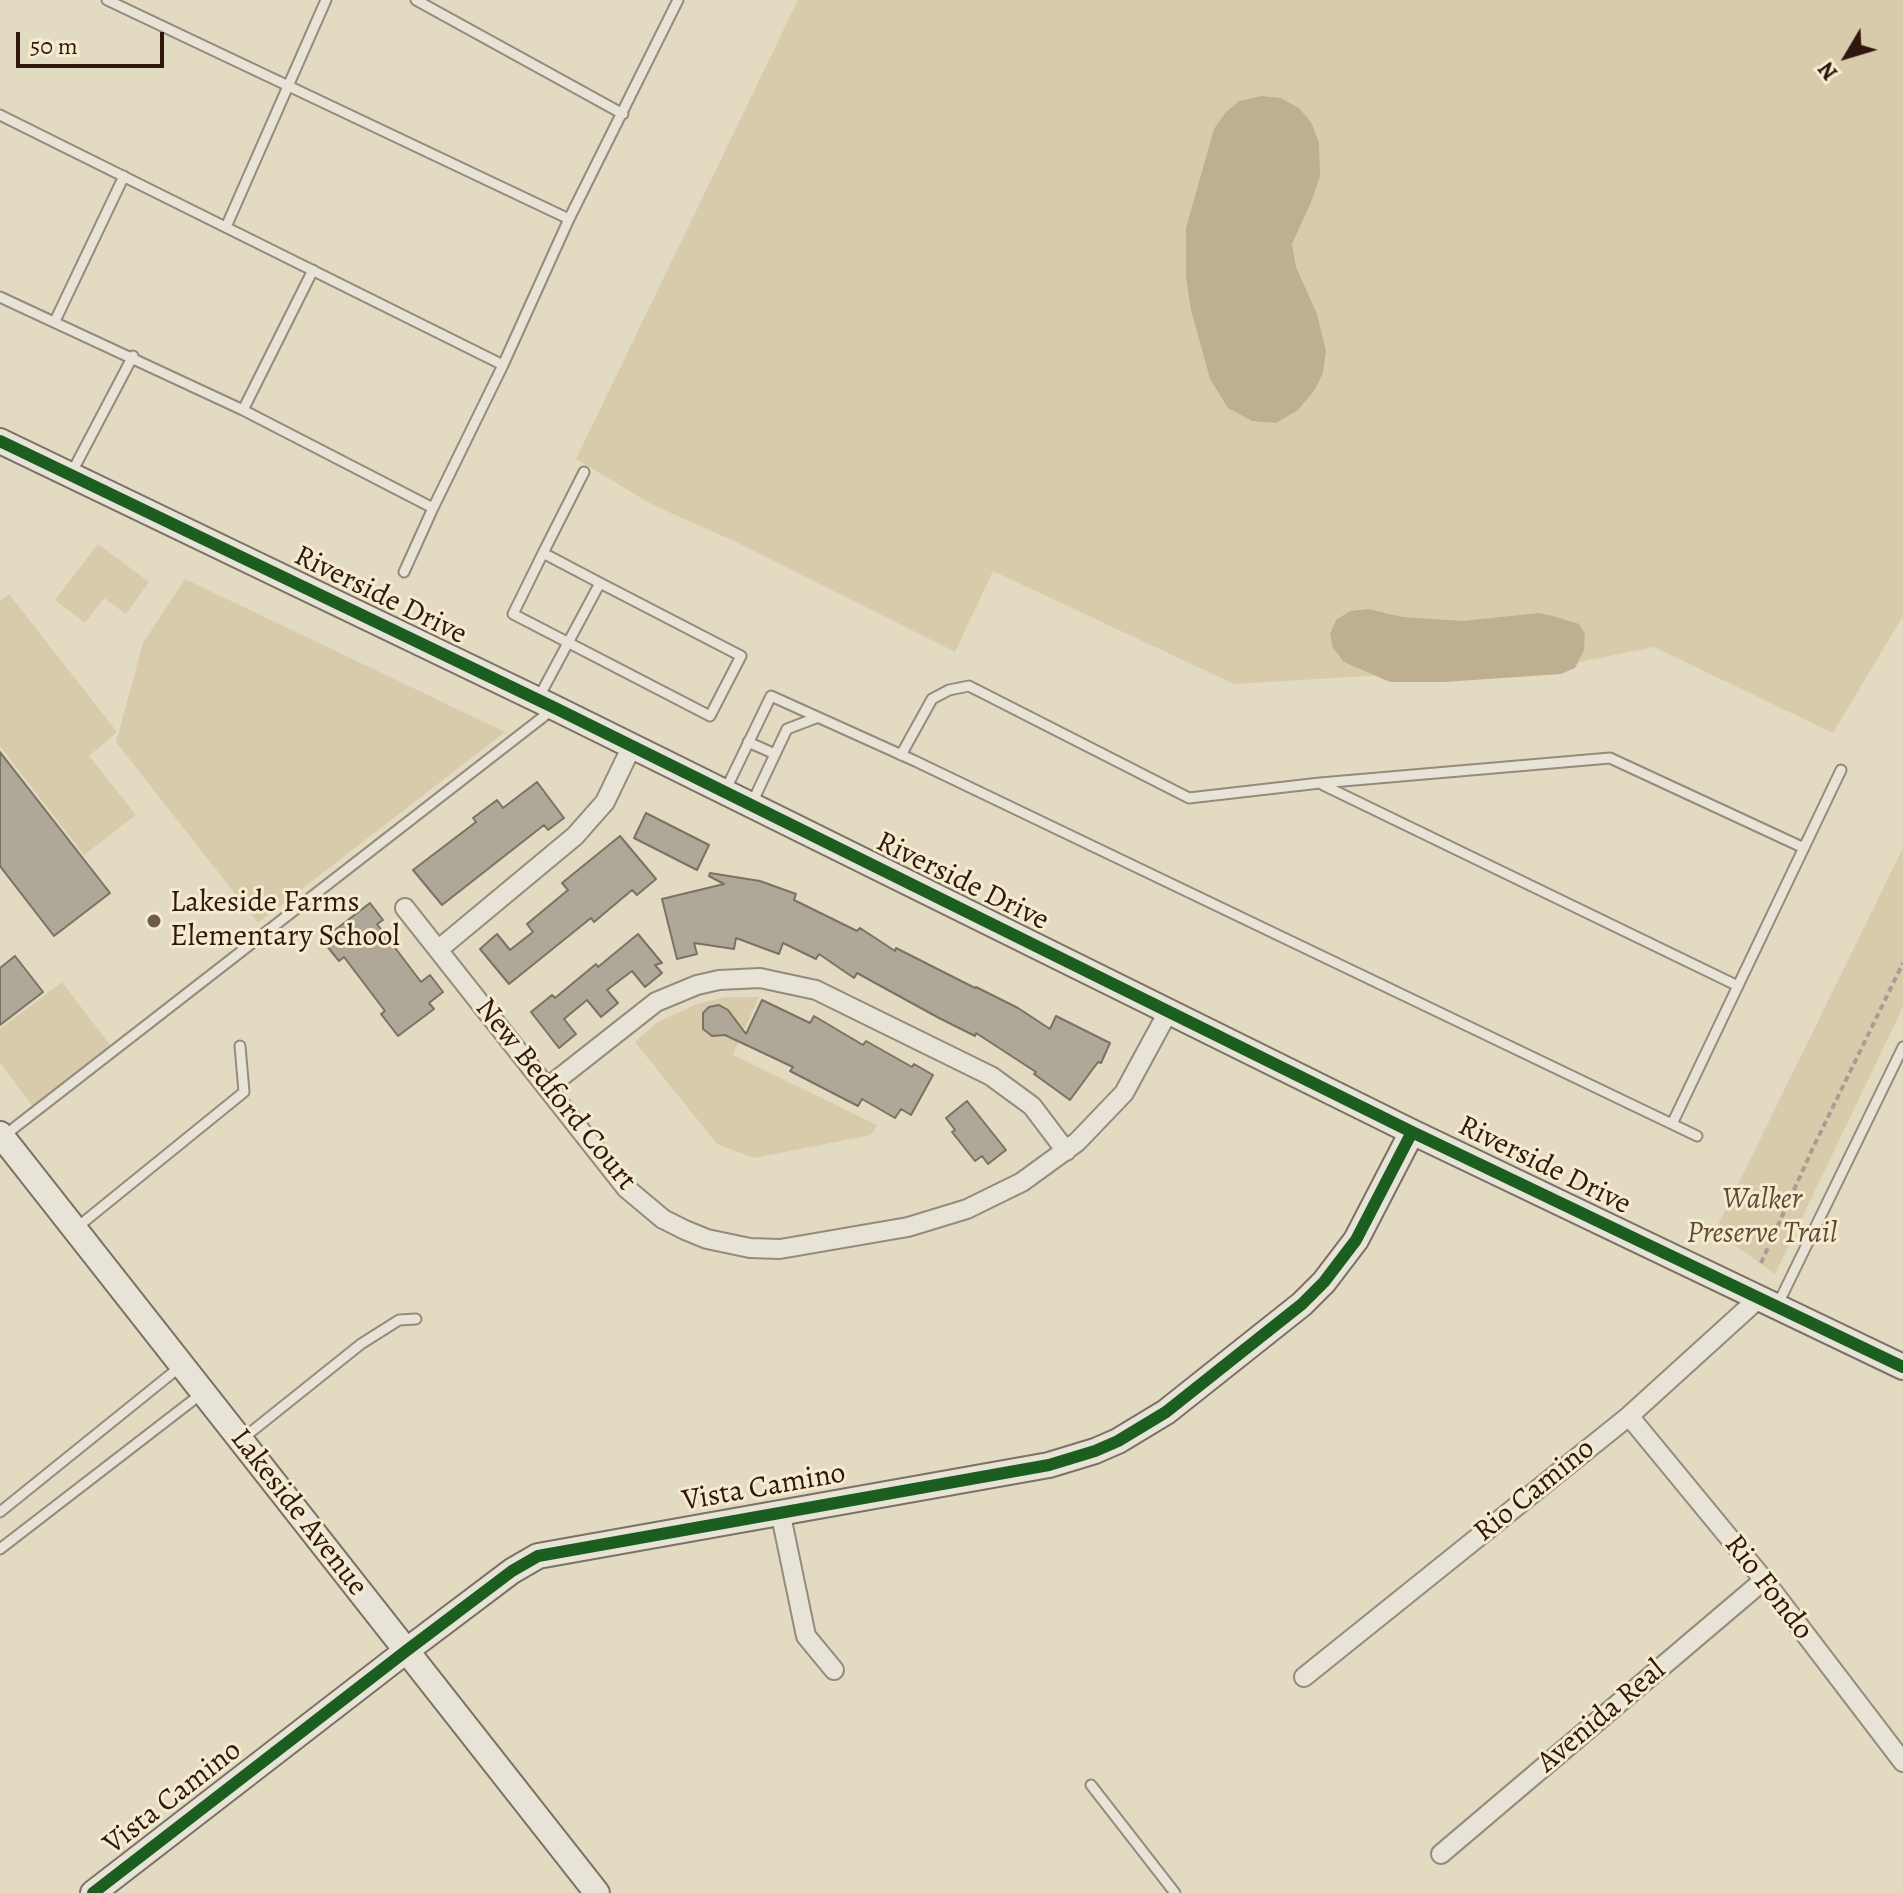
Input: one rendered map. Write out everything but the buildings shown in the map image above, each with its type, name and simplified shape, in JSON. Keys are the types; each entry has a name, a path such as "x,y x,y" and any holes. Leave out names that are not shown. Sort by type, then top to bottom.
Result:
{"street":[{"name":"Riverside Drive","path":"0,441 546,704 1412,1132 1903,1367"},
{"path":"439,949 575,836 605,802 631,748"},
{"name":"New Bedford Court","path":"405,908 626,1188 644,1204 685,1230 707,1239 750,1248 780,1249 908,1227 938,1219 1022,1182 1066,1151 1124,1093 1168,1012"},
{"path":"548,1087 656,1002 697,985 719,980 760,978 816,990 991,1076 1032,1106 1066,1151"},
{"name":"Vista Camino","path":"93,1893 406,1651 512,1571 538,1556 1049,1465 1118,1441 1166,1412 1302,1304 1324,1282 1356,1240 1412,1132"},
{"name":"Lakeside Avenue","path":"1,1135 597,1893"},
{"name":"Rio Camino","path":"1304,1677 1768,1302"},
{"name":"Rio Fondo","path":"1629,1416 1764,1580 1903,1762"},
{"path":"780,1511 806,1636 834,1670"},
{"name":"Avenida Real","path":"1441,1854 1764,1580"}],"lane":[{"path":"107,0 569,219"},
{"path":"226,227 326,0"},
{"path":"416,0 623,114"},
{"path":"404,572 569,219 678,0"},
{"path":"0,115 503,365"},
{"path":"55,321 124,176"},
{"path":"243,410 313,270"},
{"path":"0,297 133,356 433,508"},
{"path":"70,475 133,356"},
{"path":"543,553 741,656 710,716 513,614 543,553 584,472"},
{"path":"1,1135 546,704 568,642 600,583"},
{"path":"901,755 932,699 949,690 969,686 1189,798 1320,783 1610,758 1804,848"},
{"path":"724,794 771,696 901,755 1697,1136"},
{"path":"750,806 787,729 816,718"},
{"path":"748,742 775,754"},
{"path":"1672,1124 1841,770"},
{"path":"1320,783 1738,986"},
{"path":"75,1229 244,1092 240,1046"},
{"path":"1768,1302 1903,1047"},
{"path":"241,1440 361,1344 399,1320 416,1319"},
{"path":"0,1512 183,1364"},
{"path":"0,1549 204,1392"},
{"path":"1091,1785 1175,1893"}],"path":[{"path":"1761,1263 1903,963"}],"green space":[{"path":"798,0 1903,0 1903,616 1833,733 1654,647 1569,664 1234,684 993,571 955,652 738,543 653,505 576,459"},
{"path":"98,544 149,582 126,614 104,598 85,623 55,600"},
{"path":"185,579 505,732 258,923 116,742 143,643"},
{"path":"9,594 117,732 89,756 136,815 84,855 0,746 0,601"},
{"name":"Walker Preserve Trail","path":"1903,848 1903,1007 1775,1274 1715,1231"},
{"path":"62,982 113,1049 34,1108 0,1063 0,1029"},
{"path":"726,997 759,997 733,1055 877,1125 871,1135 754,1158 717,1144 635,1042 658,1022 697,1004"}],"shaded area":[{"path":"1261,96 1281,98 1299,108 1311,122 1319,142 1320,176 1292,244 1296,267 1317,314 1326,351 1323,373 1314,391 1298,410 1276,423 1252,421 1228,408 1210,379 1191,310 1186,277 1186,228 1214,129 1239,101"},
{"path":"1369,609 1402,617 1463,621 1539,613 1579,624 1585,634 1584,650 1575,668 1561,674 1444,682 1390,682 1344,662 1333,648 1330,634 1336,620 1350,611"}],"cycle path":[{"path":"0,441 555,708 1412,1132 1903,1367"},
{"path":"93,1893 406,1651 512,1571 538,1556 1049,1465 1118,1441 1166,1412 1302,1304 1324,1282 1356,1240 1412,1132"}],"place":[{"name":"Lakeside Farms Elementary School","path":"154,921"}]}
